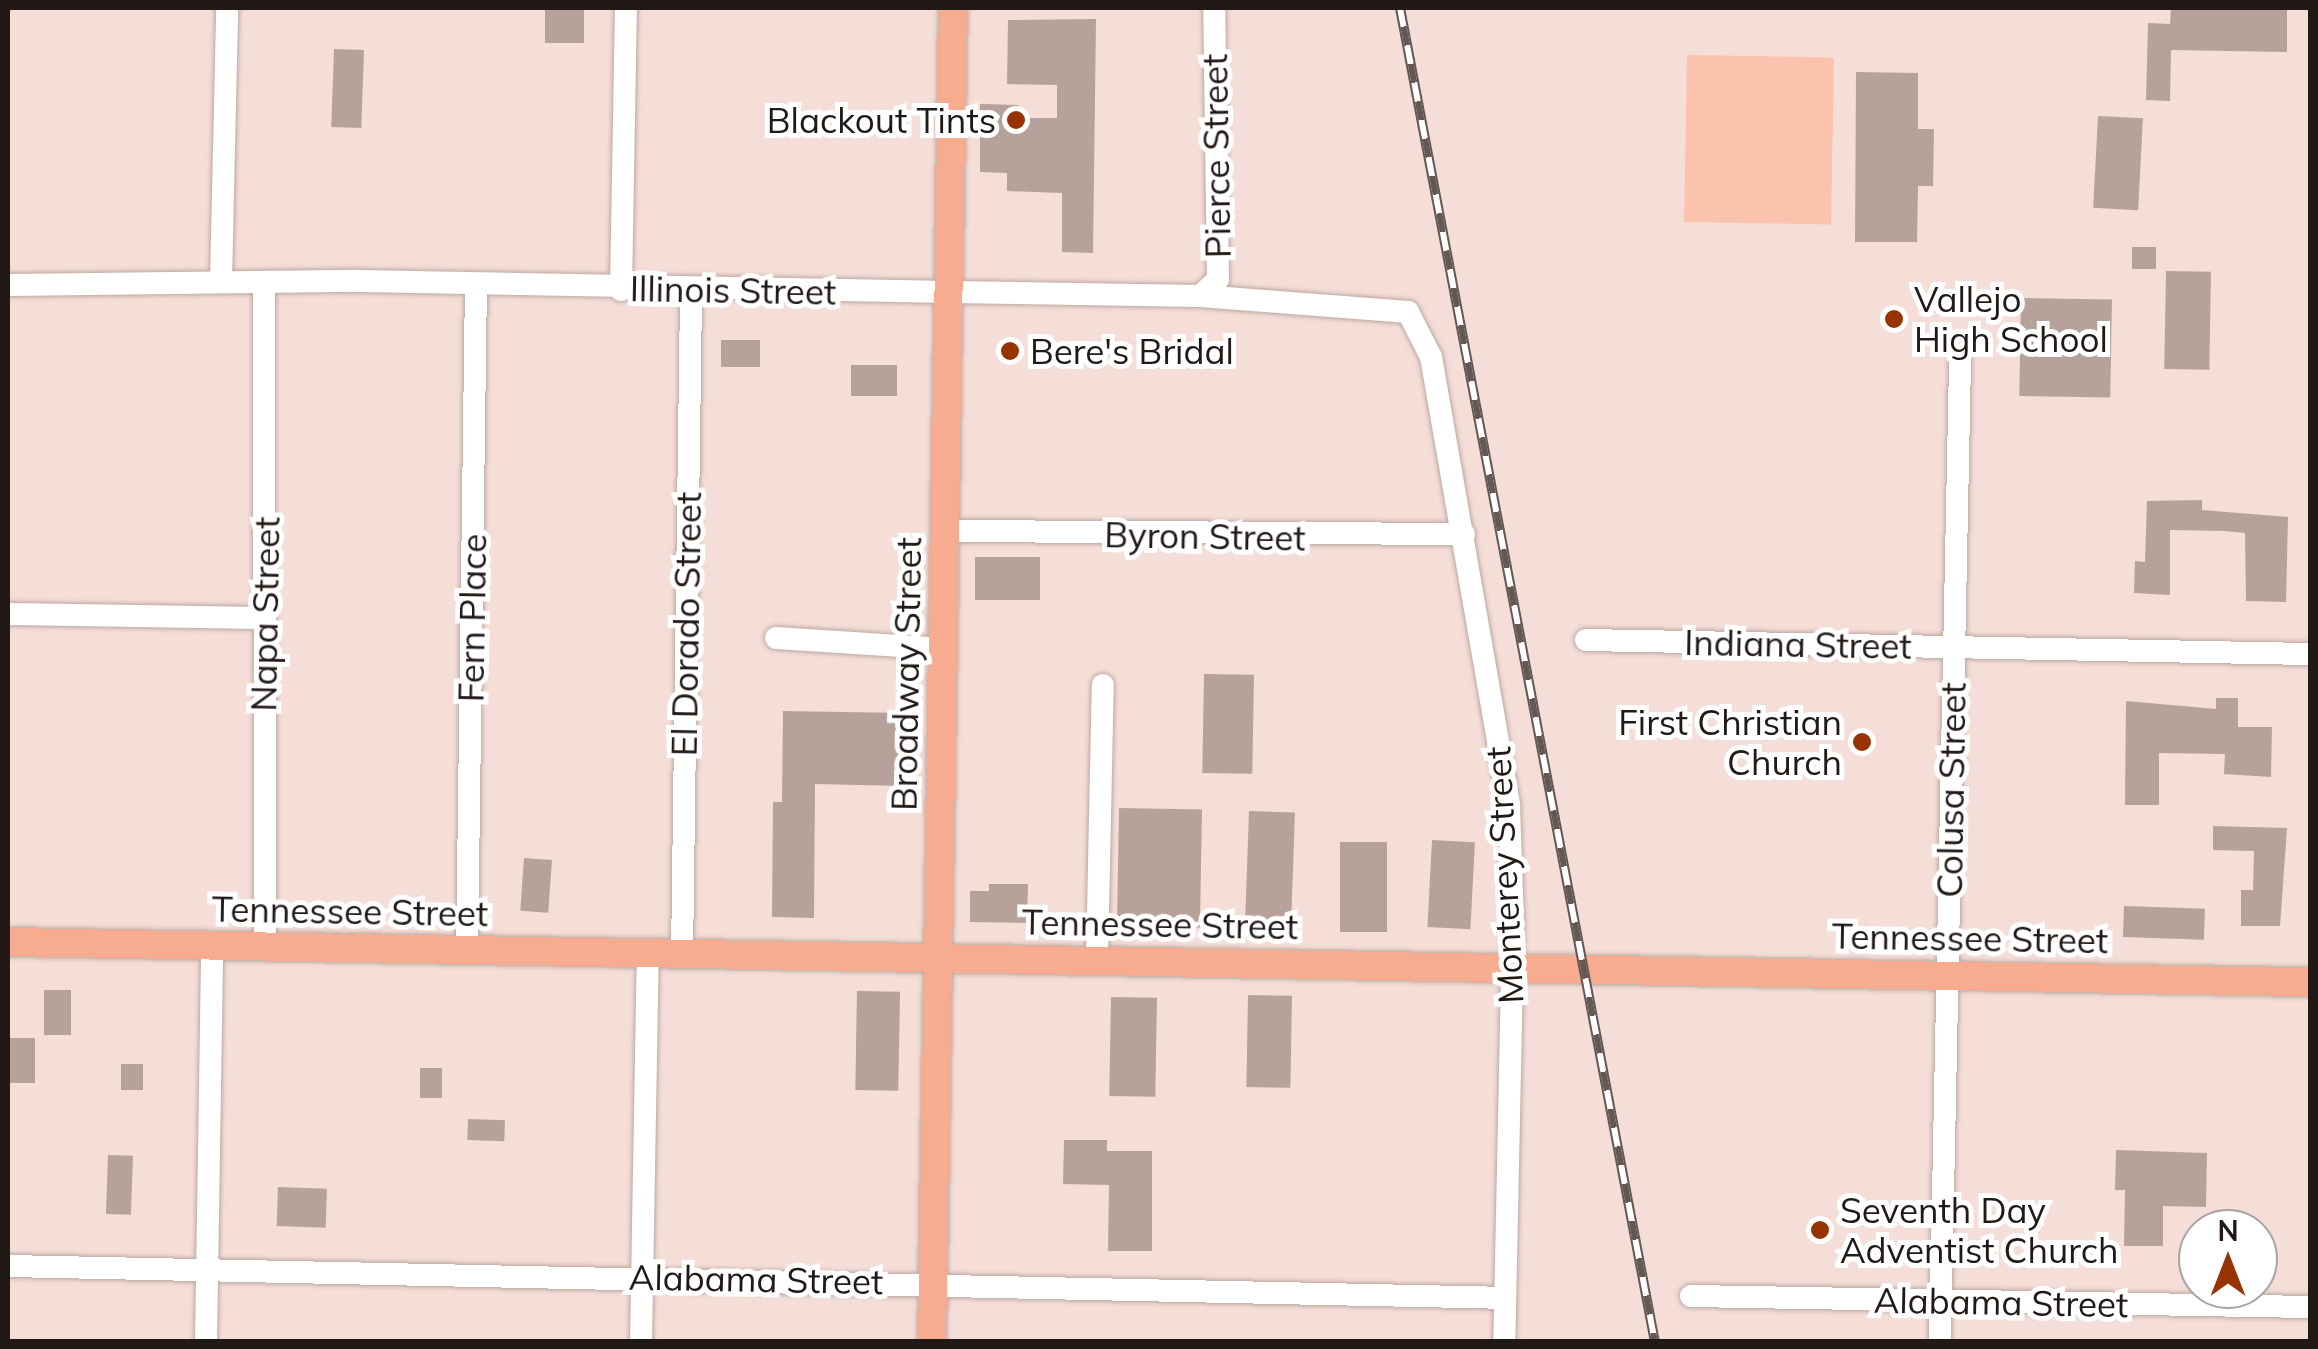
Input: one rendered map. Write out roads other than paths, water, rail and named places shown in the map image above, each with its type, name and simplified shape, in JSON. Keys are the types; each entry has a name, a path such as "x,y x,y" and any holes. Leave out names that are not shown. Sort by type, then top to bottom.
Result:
{"main road":[{"name":"Broadway Street","path":"932,1342 953,8"},
{"name":"Tennessee Street","path":"8,942 2310,982"}],"street":[{"path":"221,281 226,8"},
{"path":"621,290 626,8"},
{"name":"Pierce Street","path":"1200,296 1218,279 1214,8"},
{"name":"Illinois Street","path":"8,284 221,281 691,292 1200,296 1393,306 1408,312 1430,356"},
{"name":"Napa Street","path":"264,282 265,946"},
{"name":"Fern Place","path":"467,950 476,285"},
{"name":"El Dorado Street","path":"682,956 691,292"},
{"name":"Monterey Street","path":"1430,356 1464,534 1508,805 1512,967 1504,1342"},
{"name":"Colusa Street","path":"1940,1342 1960,359"},
{"name":"Byron Street","path":"946,531 1464,534"},
{"path":"8,614 265,618"},
{"path":"776,638 945,648"},
{"name":"Indiana Street","path":"1586,640 2310,654"},
{"path":"1098,960 1103,685"},
{"path":"206,1342 212,945"},
{"path":"641,1342 648,954"},
{"name":"Alabama Street","path":"8,1266 642,1276 1506,1298"},
{"name":"Alabama Street","path":"1691,1296 2310,1307"}],"railway":[{"path":"1400,8 1655,1342"}],"place":[{"name":"Blackout Tints","path":"1016,120"},
{"name":"Vallejo High School","path":"1894,319"},
{"name":"Bere's Bridal","path":"1010,351"},
{"name":"First Christian Church","path":"1862,742"},
{"name":"Seventh Day Adventist Church","path":"1820,1230"}]}
